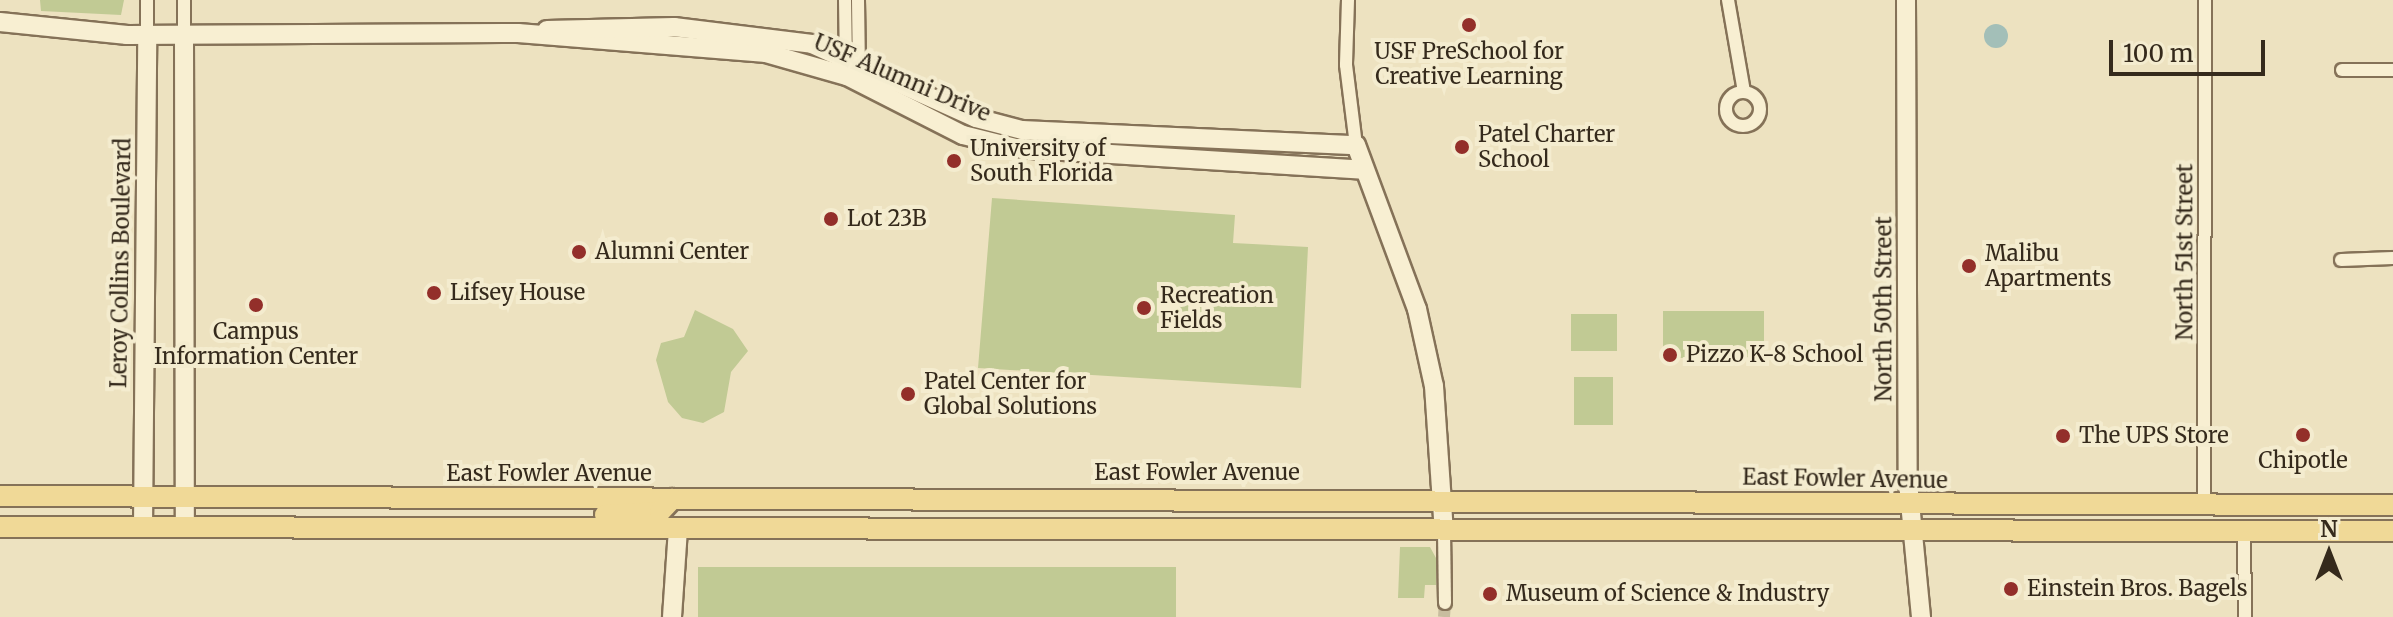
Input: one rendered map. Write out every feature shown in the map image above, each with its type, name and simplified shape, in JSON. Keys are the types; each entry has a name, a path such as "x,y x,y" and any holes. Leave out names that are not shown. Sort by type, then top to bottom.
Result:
{"main road":[{"name":"East Fowler Avenue","path":"0,496 672,499 816,503 1444,498 1910,504 2393,505"},
{"path":"507,528 539,517 659,512 672,499"},
{"path":"678,528 689,514 816,503"},
{"path":"2019,531 2172,520 2204,505"},
{"path":"2244,532 2274,517 2393,513"},
{"path":"0,527 2393,531"}],"street":[{"name":"Leroy Collins Boulevard","path":"143,527 147,0"},
{"path":"184,0 185,527"},
{"path":"845,0 853,69"},
{"path":"853,69 858,0"},
{"path":"1348,0 1346,65 1356,145 1362,170 1396,239 1417,309 1434,386 1444,498 1445,603"},
{"path":"1728,0 1744,92"},
{"name":"North 50th Street","path":"1906,0 1910,504 1917,531 1921,617"},
{"name":"North 51st Street","path":"2204,505 2205,0"},
{"name":"USF Alumni Drive","path":"0,22 147,35 518,33 766,53 853,69 976,118 1022,130 1356,145"},
{"name":"USF Alumni Drive","path":"853,69 963,135 1016,148 1362,170"},
{"path":"2342,70 2393,70"},
{"path":"2341,260 2393,258"},
{"path":"672,617 678,528"},
{"path":"2244,532 2245,617"}],"green space":[{"path":"40,0 124,0 121,15 41,11"},
{"name":"Recreation Fields","path":"992,198 1235,215 1233,243 1308,247 1301,388 978,368"},
{"path":"695,310 733,329 748,351 731,372 724,412 703,423 682,418 668,402 656,360 661,343 684,337"},
{"path":"1663,311 1764,311 1764,358 1663,358"},
{"path":"1571,314 1617,314 1617,351 1571,351"},
{"path":"1574,377 1613,377 1613,425 1574,425"},
{"path":"1400,547 1430,547 1436,558 1436,585 1425,585 1424,598 1398,598"},
{"path":"698,567 1176,567 1176,617 698,617"}],"water":[{"path":"1996,24 2007,31 2008,36 2001,47 1996,48 1985,41 1984,36 1991,25"}],"tunnel":[{"path":"1444,617 1445,603"}],"place":[{"name":"USF PreSchool for Creative Learning","path":"1469,25"},
{"name":"Patel Charter School","path":"1462,147"},
{"name":"University of South Florida","path":"954,161"},
{"name":"Lot 23B","path":"831,219"},
{"name":"Alumni Center","path":"579,252"},
{"name":"Malibu Apartments","path":"1969,266"},
{"name":"Lifsey House","path":"434,293"},
{"name":"Campus Information Center","path":"256,305"},
{"name":"Recreation Fields","path":"1144,308"},
{"name":"Pizzo K-8 School","path":"1670,355"},
{"name":"Patel Center for Global Solutions","path":"908,394"},
{"name":"Chipotle","path":"2303,435"},
{"name":"The UPS Store","path":"2063,436"},
{"name":"Einstein Bros. Bagels","path":"2011,589"},
{"name":"Museum of Science & Industry","path":"1490,594"}]}
